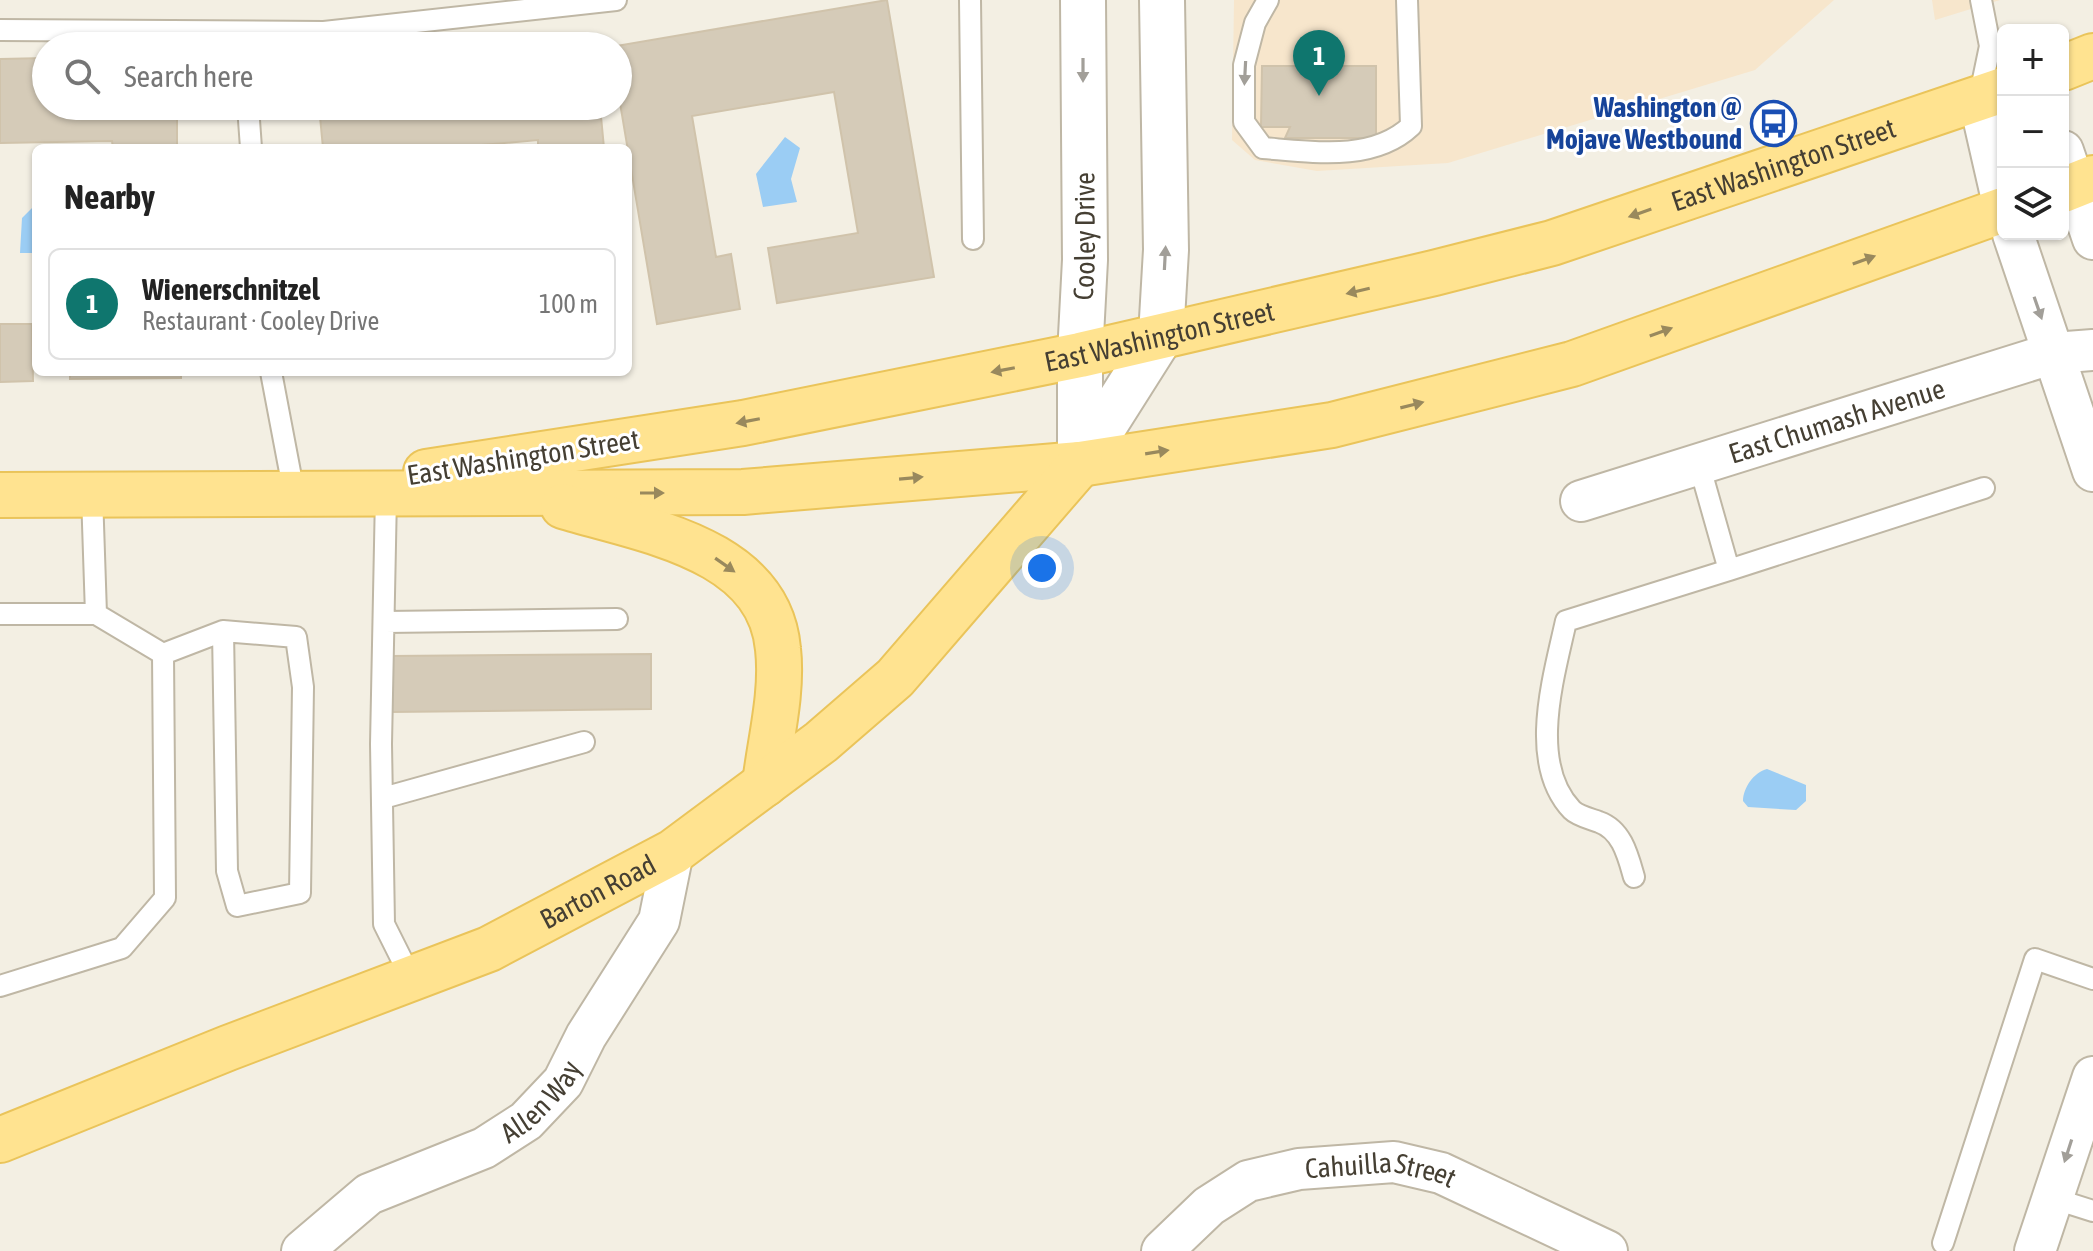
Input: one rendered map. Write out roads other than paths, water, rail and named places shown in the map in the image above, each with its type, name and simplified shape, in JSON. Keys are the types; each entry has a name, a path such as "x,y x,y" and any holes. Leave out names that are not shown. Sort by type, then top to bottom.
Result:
{"main road":[{"path":"2069,66 2093,56"},
{"name":"East Washington Street","path":"294,493 743,423 1080,355 1552,243 1991,95"},
{"name":"East Washington Street","path":"0,495 743,492 1080,464 1332,425 1572,364 1997,212"},
{"name":"Barton Road","path":"0,1140 228,1048 489,949 673,852 821,742 895,678 1080,464"},
{"path":"520,493 690,544 727,564 757,592 774,624 778,649 765,784"}],"street":[{"name":"Cooley Drive","path":"1080,464 1080,355 1085,260 1083,0"},
{"path":"1080,464 1161,336 1166,250 1162,0"},
{"path":"1991,95 1999,168"},
{"path":"2074,176 2093,239"},
{"path":"2015,240 2093,471"},
{"name":"East Chumash Avenue","path":"1581,501 2054,353 2093,350"},
{"name":"Allen Way","path":"302,1251 369,1194 484,1148 526,1121 563,1082 586,1036 659,921 673,852"},
{"path":"2035,1251 2093,1077"},
{"name":"Cahuilla Street","path":"1162,1251 1209,1206 1248,1181 1299,1169 1394,1162 1441,1173 1607,1251"}],"lane":[{"path":"324,32 616,0"},
{"path":"970,0 973,239"},
{"path":"1268,0 1255,23 1244,65 1244,122 1263,148 1335,154 1394,141 1411,126 1407,0"},
{"path":"1981,0 1996,51 1991,95"},
{"path":"0,30 60,32"},
{"path":"249,120 251,144"},
{"path":"272,376 294,493"},
{"path":"1699,464 1729,570"},
{"path":"1634,877 1624,845 1606,824 1573,812 1552,782 1546,713 1566,621 1984,488"},
{"path":"92,494 96,614"},
{"path":"386,495 384,924 411,978"},
{"path":"0,614 96,614 163,654"},
{"path":"385,622 617,619"},
{"path":"163,654 223,631 296,637 303,687 300,893 237,906 227,871 223,631"},
{"path":"0,986 122,948 165,898 163,654"},
{"path":"383,798 584,742"},
{"path":"1943,1243 2035,959 2093,979"},
{"path":"2052,1198 2093,1211"}],"water":[{"path":"785,137 800,148 791,179 797,202 763,207 756,174"},
{"path":"32,208 32,253 20,253 22,218"},
{"path":"1767,769 1806,785 1806,801 1796,810 1748,807 1743,801 1747,786 1758,773"}],"place":[{"name":"Wienerschnitzel","path":"1319,96"},
{"name":"Washington @ Mojave Westbound","path":"1773,123"}]}
